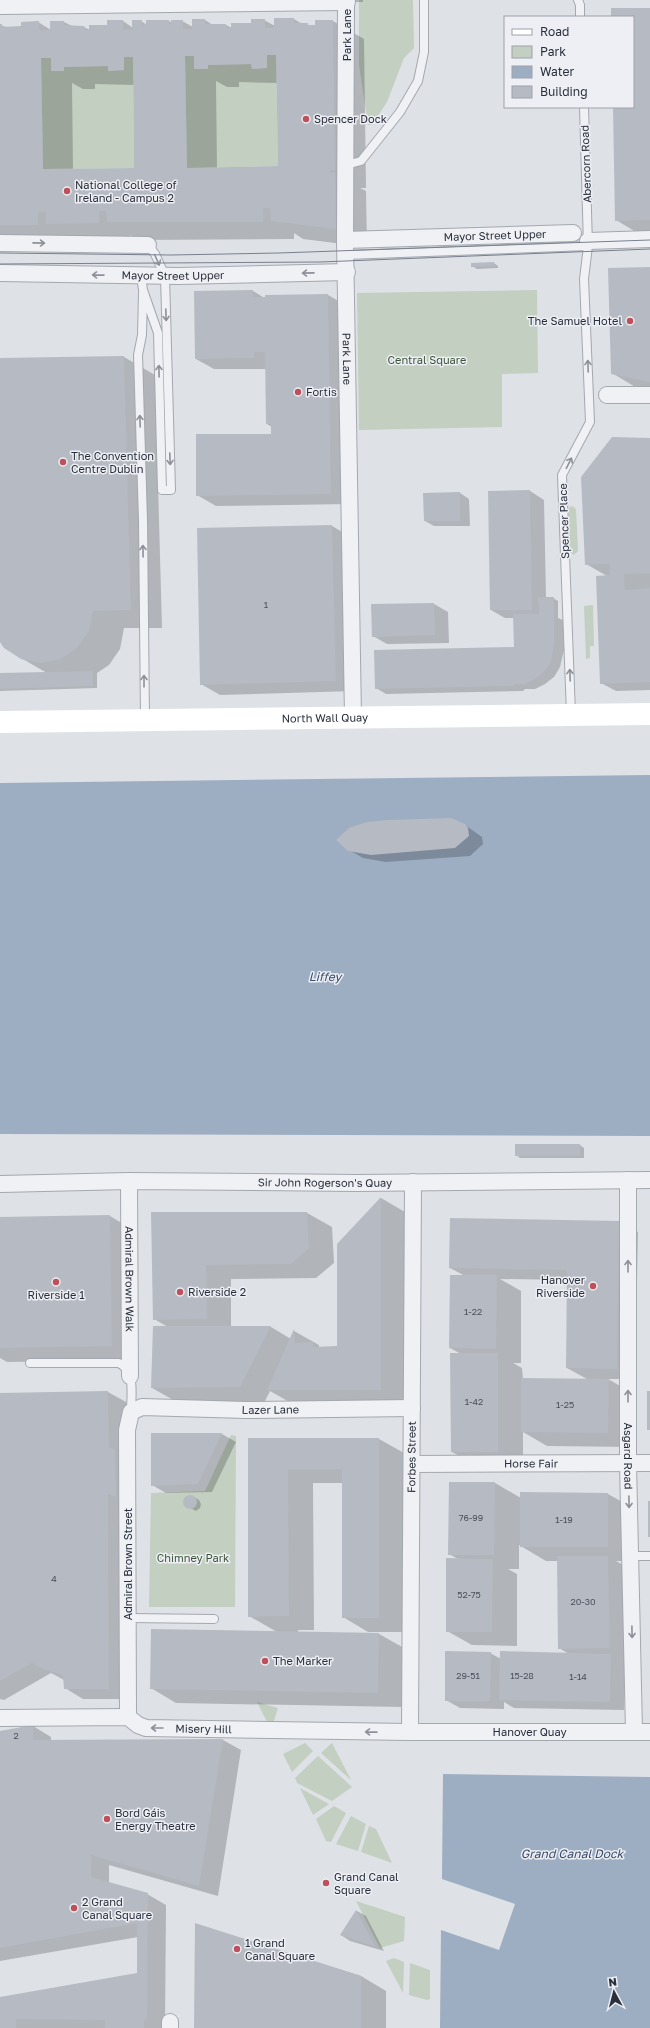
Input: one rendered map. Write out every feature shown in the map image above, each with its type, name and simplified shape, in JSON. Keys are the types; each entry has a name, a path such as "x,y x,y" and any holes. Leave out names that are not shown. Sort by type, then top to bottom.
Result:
{"main road":[{"name":"North Wall Quay","path":"0,722 650,714"}],"street":[{"name":"Park Lane","path":"346,1 346,272 353,717"},
{"path":"0,6 346,1"},
{"name":"Mayor Street Upper","path":"346,247 573,233"},
{"path":"588,244 650,238"},
{"path":"0,243 148,245"},
{"name":"Mayor Street Upper","path":"0,273 142,283 165,276 346,272"},
{"path":"607,395 650,395"},
{"name":"Asgard Road","path":"628,1180 628,1463 630,1556 642,1731"},
{"name":"Sir John Rogerson's Quay","path":"0,1184 129,1181 412,1182 650,1180"},
{"name":"Admiral Brown Walk","path":"129,1181 130,1376"},
{"name":"Forbes Street","path":"410,1732 412,1182"},
{"name":"Lazer Lane","path":"131,1412 142,1407 246,1410 412,1408"},
{"name":"Admiral Brown Street","path":"128,1717 128,1430 131,1412"},
{"name":"Horse Fair","path":"412,1464 650,1463"},
{"path":"0,1718 128,1717"},
{"name":"Misery Hill","path":"128,1717 138,1725 146,1728 410,1732"},
{"name":"Hanover Quay","path":"410,1732 642,1731"}],"lane":[{"path":"346,165 361,161 400,112 418,80 424,52 424,0"},
{"path":"579,3 580,16"},
{"name":"Abercorn Road","path":"584,108 588,244"},
{"path":"346,247 588,244"},
{"name":"Spencer Place","path":"572,714 562,475 590,422 584,279 588,244"},
{"path":"142,283 158,333 162,490 171,490 165,276 155,254 148,245"},
{"path":"142,283 142,335 138,355 143,520 145,720"},
{"path":"30,1363 113,1362 124,1366 130,1376 131,1412"},
{"path":"630,1556 650,1556"},
{"path":"128,1618 214,1619"}],"green space":[{"path":"359,0 413,0 414,48 404,58 387,102 372,125 368,125 359,65"},
{"path":"267,55 276,55 278,166 187,168 185,56 194,56 195,69 208,69 208,65 251,64 252,69 267,68"},
{"path":"124,57 133,57 134,168 43,169 41,58 51,58 51,71 64,71 64,67 108,66 108,71 124,70"},
{"name":"Central Square","path":"537,290 538,373 502,374 502,427 359,430 357,293"},
{"path":"572,506 576,509 578,551 574,555 570,552 568,509"},
{"path":"593,605 594,646 590,646 590,658 586,659 584,606"},
{"name":"Chimney Park","path":"231,1435 236,1436 235,1607 149,1607 151,1493 205,1491"},
{"path":"257,1702 278,1708 273,1724 268,1724"},
{"path":"305,1743 313,1751 292,1772 283,1754"},
{"path":"332,1743 351,1780 321,1753"},
{"path":"318,1756 352,1787 332,1801 297,1783 295,1778"},
{"path":"300,1788 329,1804 313,1815"},
{"path":"334,1806 346,1813 331,1842 326,1841 316,1819"},
{"path":"351,1816 366,1824 358,1851 336,1844"},
{"path":"369,1826 376,1829 392,1863 361,1852"},
{"path":"356,1901 405,1917 404,1941 380,1948"},
{"path":"394,1958 404,1962 403,1993 386,1961"},
{"path":"410,1963 430,1970 430,1999 427,2000 409,1995"}],"water":[{"name":"Liffey","path":"650,775 650,1136 0,1134 0,783"},
{"name":"Grand Canal Dock","path":"443,1774 650,1777 650,2028 440,2028 441,1930 499,1950 515,1904 442,1879"}],"building":[{"path":"611,8 650,8 650,220 615,221 613,108 634,108 634,16 611,16"},
{"name":"Spencer Dock","path":"274,18 294,18 294,23 308,23 308,25 315,25 315,20 333,20 335,170 330,170 330,173 335,172 336,229 271,221 270,208 263,208 263,222 107,222 106,211 99,211 99,223 46,224 46,212 38,212 38,225 0,225 0,24 2,24 2,27 21,26 21,22 39,21 39,30 50,30 50,21 64,21 64,25 84,26 85,30 89,30 89,25 107,25 107,20 123,20 123,30 132,29 132,20 142,20 142,25 146,24 146,20 169,20 169,24 171,24 171,20 183,20 183,29 192,29 192,19 205,19 205,24 226,24 226,28 231,28 231,23 251,23 251,19 265,19 265,28 274,28","holes":["267,55 276,55 278,166 187,168 185,56 194,56 194,69 208,69 208,65 251,64 252,69 267,68","124,57 133,57 134,168 43,169 41,58 51,58 51,71 64,71 64,67 108,66 108,71 124,70"]},
{"path":"494,262 494,266 471,267 471,263"},
{"name":"The Samuel Hotel","path":"650,267 650,382 611,374 608,268"},
{"name":"Fortis","path":"253,290 253,297 265,297 265,295 328,294 331,494 196,496 196,434 271,434 271,424 266,424 265,352 254,352 254,358 195,359 194,291"},
{"name":"The Convention Centre Dublin","path":"124,356 131,610 93,611 89,631 78,647 61,659 41,663 21,659 4,648 0,642 0,358"},
{"path":"612,437 650,438 650,573 624,574 625,590 650,588 650,682 600,684 596,576 610,575 610,564 585,565 581,477"},
{"path":"530,490 532,610 490,610 488,491"},
{"path":"460,492 460,521 424,521 423,493"},
{"path":"332,525 336,681 200,685 197,528"},
{"path":"538,597 554,597 554,644 551,662 544,672 535,679 525,684 515,684 513,686 375,689 374,650 514,647 513,614 539,614"},
{"path":"434,603 435,635 372,637 371,604"},
{"path":"93,671 93,686 0,689 0,673"},
{"path":"451,818 465,824 468,828 469,836 455,848 371,855 348,851 336,840 349,828 367,822"},
{"path":"515,1144 580,1144 580,1156 515,1156"},
{"path":"381,1197 381,1390 267,1390 294,1329 295,1343 313,1342 313,1347 337,1346 337,1244"},
{"name":"Riverside 2","path":"151,1212 307,1212 309,1248 291,1264 206,1265 207,1319 153,1320"},
{"name":"Riverside 1","path":"110,1215 112,1346 0,1348 0,1217"},
{"name":"Hanover Riverside","path":"450,1218 619,1221 617,1369 566,1368 567,1270 449,1268"},
{"path":"450,1275 497,1275 496,1349 449,1348"},
{"path":"153,1326 271,1326 240,1387 151,1388"},
{"path":"450,1353 498,1353 498,1452 451,1452"},
{"path":"521,1378 609,1379 608,1433 521,1432"},
{"path":"108,1391 109,1447 115,1450 116,1497 108,1494 109,1689 64,1689 63,1675 46,1670 32,1663 0,1681 0,1393"},
{"path":"647,1391 650,1391 650,1430 647,1430"},
{"path":"151,1433 222,1433 198,1484 151,1486"},
{"path":"248,1438 379,1438 379,1618 342,1618 342,1469 288,1469 289,1616 248,1617"},
{"path":"449,1482 495,1482 494,1555 448,1555"},
{"path":"520,1492 608,1493 608,1547 520,1547"},
{"path":"190,1495 195,1497 197,1502 195,1507 190,1509 185,1507 183,1502 185,1497"},
{"path":"648,1501 650,1501 650,1537 648,1537"},
{"path":"557,1556 608,1556 610,1648 558,1649"},
{"path":"446,1558 493,1559 492,1632 446,1632"},
{"name":"The Marker","path":"151,1629 379,1633 378,1693 150,1689"},
{"path":"445,1651 491,1652 490,1701 445,1701"},
{"path":"500,1651 611,1654 610,1702 499,1700"},
{"path":"33,1725 33,1740 223,1739 199,1886 91,1855 91,1877 148,1893 147,2020 144,2020 144,2028 105,2028 105,2020 16,2019 16,2028 0,2028 0,1997 137,1973 137,1923 0,1948 0,1731"},
{"path":"356,1910 376,1947 340,1935"},
{"name":"1 Grand Canal Square","path":"195,1923 361,1976 361,2028 194,2028"}],"tram line":[{"path":"0,253 171,255 279,253 650,240"},
{"path":"0,264 320,262 650,249"}],"place":[{"name":"Spencer Dock","path":"306,119"},
{"name":"National College of Ireland - Campus 2","path":"67,191"},
{"name":"The Samuel Hotel","path":"630,321"},
{"name":"Fortis","path":"298,392"},
{"name":"The Convention Centre Dublin","path":"63,462"},
{"name":"Riverside 1","path":"56,1282"},
{"name":"Hanover Riverside","path":"593,1286"},
{"name":"Riverside 2","path":"180,1292"},
{"name":"The Marker","path":"265,1661"},
{"name":"Bord Gáis Energy Theatre","path":"107,1819"},
{"name":"Grand Canal Square","path":"326,1883"},
{"name":"2 Grand Canal Square","path":"74,1908"},
{"name":"1 Grand Canal Square","path":"237,1949"}]}
